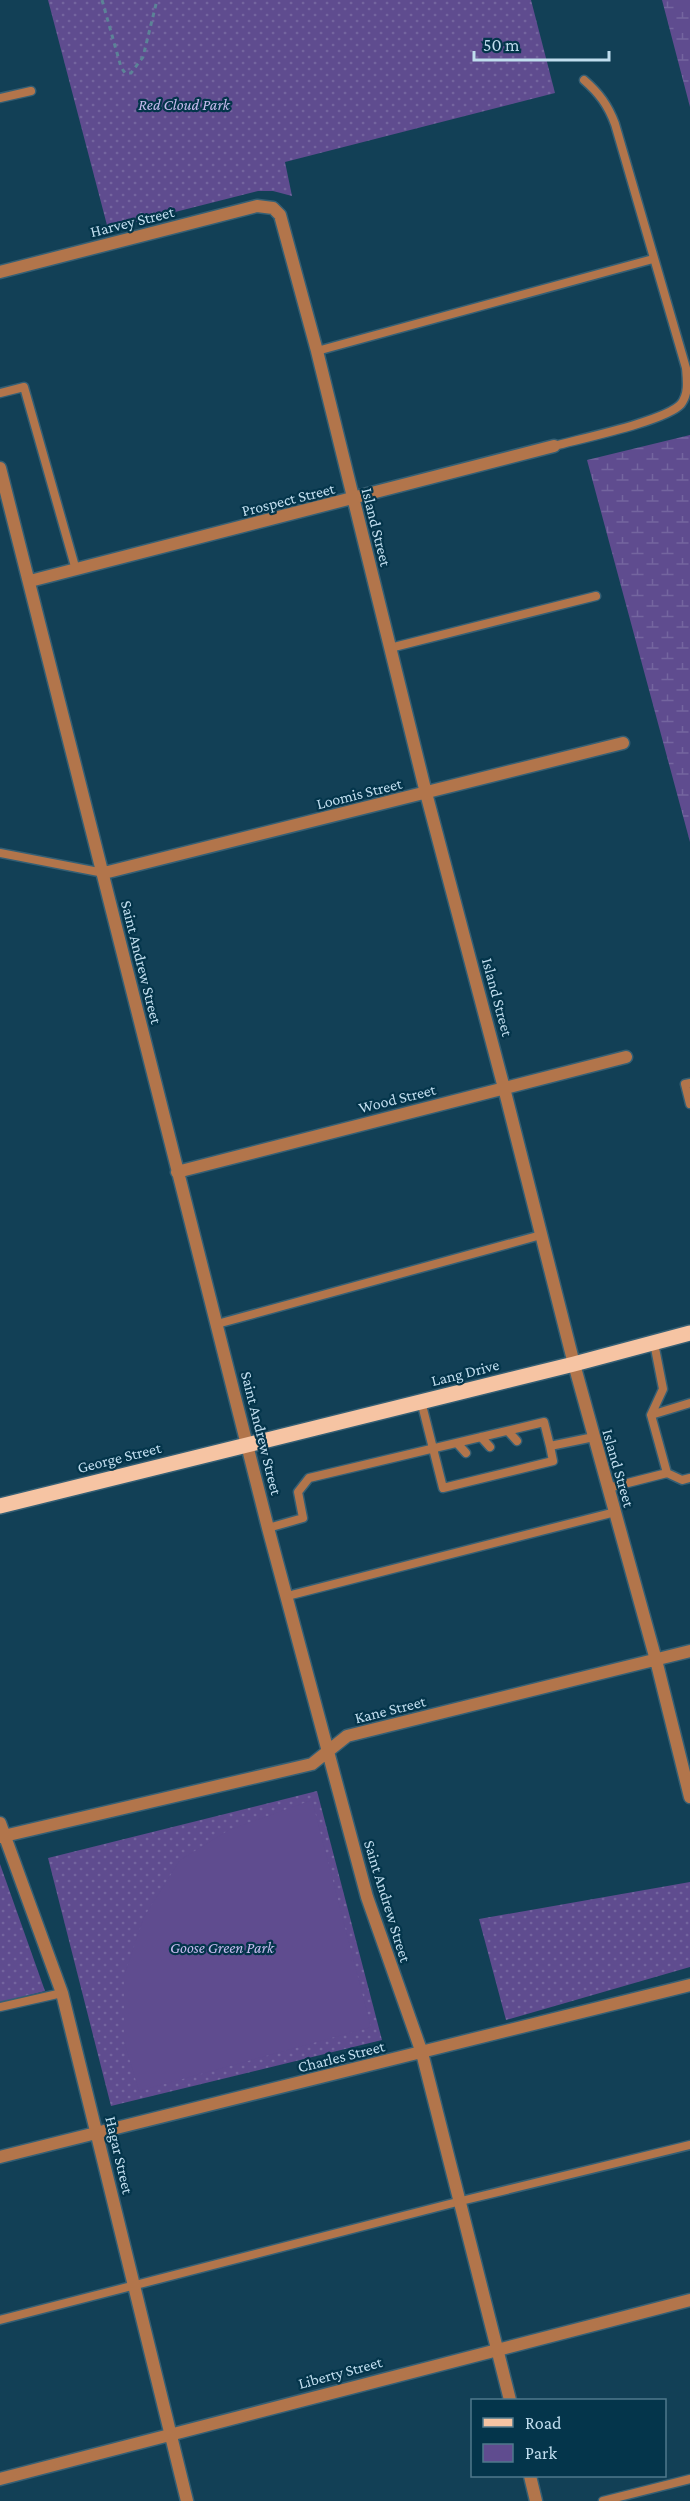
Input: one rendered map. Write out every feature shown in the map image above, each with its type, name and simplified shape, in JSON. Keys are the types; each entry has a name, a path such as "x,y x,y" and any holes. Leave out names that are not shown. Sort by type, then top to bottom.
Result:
{"main road":[{"name":"Lang Drive","path":"247,1443 574,1364 690,1333"},
{"name":"George Street","path":"0,1506 247,1443"}],"street":[{"name":"Harvey Street","path":"0,272 257,206 273,208"},
{"name":"Island Street","path":"273,208 283,223 317,351 426,793 574,1364 656,1660 690,1797"},
{"name":"Prospect Street","path":"30,581 554,446"},
{"name":"Saint Andrew Street","path":"0,468 104,873 177,1172 327,1752 367,1898 422,2053 510,2399"},
{"name":"Loomis Street","path":"104,873 623,743"},
{"name":"Wood Street","path":"177,1172 626,1057"},
{"name":"Kane Street","path":"2,1836 312,1764 347,1736 690,1651"},
{"name":"Hagar Street","path":"0,1823 2,1836 62,1993 187,2501"},
{"name":"Charles Street","path":"0,2157 690,1985"},
{"name":"Liberty Street","path":"0,2479 497,2348 690,2300"},
{"path":"530,2477 533,2500"}],"lane":[{"path":"554,446 664,414 681,404 688,389 686,369 637,197 608,106 597,91 584,80"},
{"path":"0,98 31,91"},
{"path":"317,351 653,259"},
{"path":"0,393 24,387 76,570"},
{"path":"390,648 596,596"},
{"path":"0,853 104,873"},
{"path":"690,1083 685,1084 690,1104"},
{"path":"217,1324 541,1235"},
{"path":"654,1343 663,1389 651,1415 667,1473"},
{"path":"268,1528 303,1518 298,1492 309,1478 433,1449 544,1422 553,1461 512,1472 485,1474 443,1488 433,1449 421,1401"},
{"path":"651,1415 690,1403"},
{"path":"508,1431 517,1442"},
{"path":"481,1437 490,1447"},
{"path":"550,1446 594,1437"},
{"path":"457,1443 466,1453"},
{"path":"531,1458 538,1465"},
{"path":"505,1464 512,1472"},
{"path":"608,1488 667,1473 682,1480 690,1478"},
{"path":"287,1596 615,1512"},
{"path":"0,2007 62,1993"},
{"path":"0,2320 460,2201 690,2145"},
{"path":"603,2501 690,2479"}],"path":[{"path":"102,0 121,67 125,73 131,73 143,57 157,0"}],"green space":[{"name":"Red Cloud Park","path":"48,0 531,0 555,93 285,162 292,196 273,191 258,191 108,229"},
{"path":"662,0 690,0 690,107"},
{"path":"690,435 690,842 587,460"},
{"name":"Goose Green Park","path":"317,1791 382,2040 111,2106 48,1858"},
{"name":"Goose Green Park","path":"312,1800 371,2027 139,2091 124,2041 124,1976 144,1917 180,1860 229,1830"},
{"path":"0,1864 45,1991 0,2003"},
{"path":"690,1882 690,1967 506,2020 479,1919"}]}
